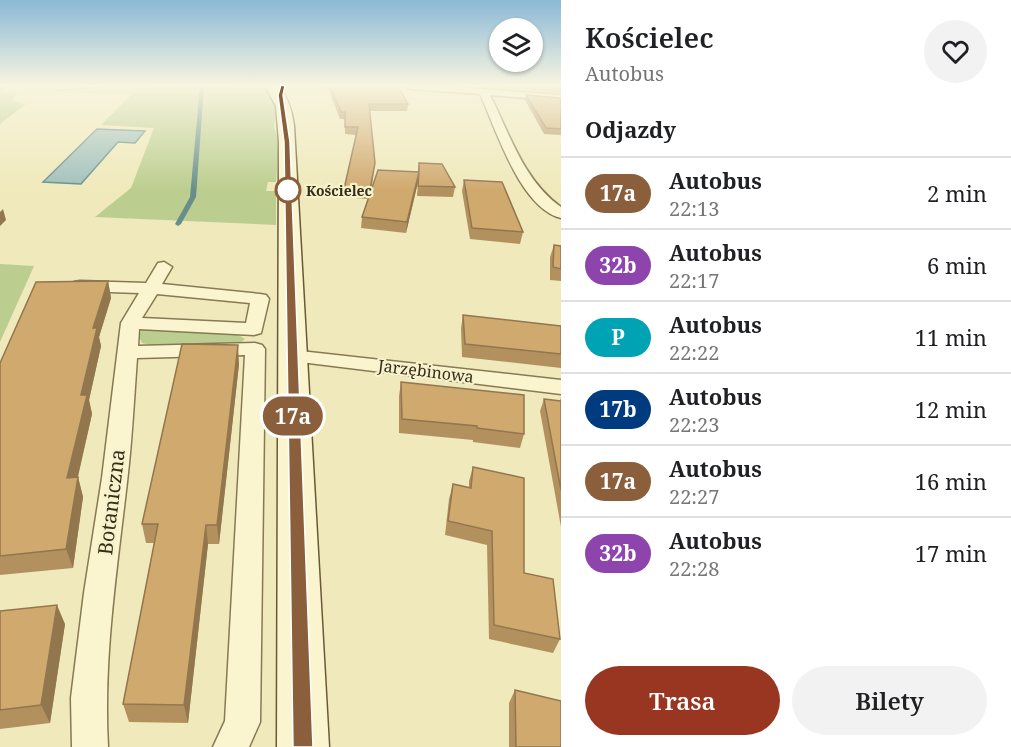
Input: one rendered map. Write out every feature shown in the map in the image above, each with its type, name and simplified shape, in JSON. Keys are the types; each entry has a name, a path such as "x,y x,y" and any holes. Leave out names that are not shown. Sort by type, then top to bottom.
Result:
{"main road":[{"path":"283,121 287,142 303,747"}],"street":[{"path":"498,121 527,183 543,201 561,214"},
{"path":"60,285 157,278 260,299 254,329 130,323"},
{"name":"Botaniczna","path":"90,747 88,698 99,593 115,478 130,323 157,278"},
{"path":"128,353 156,350 255,349 242,722 231,747"},
{"name":"Jarzębinowa","path":"291,356 561,387"}],"green space":[{"path":"105,121 275,121 274,127 279,142 276,182 268,182 266,191 276,191 276,225 95,217 131,188 154,128 101,125"},
{"path":"0,264 34,266 0,342"},
{"path":"142,328 237,334 245,339 240,343 154,346 142,343 139,337"}],"water":[{"path":"97,129 145,131 135,143 118,142 81,184 43,182"}],"building":[{"path":"345,121 371,121 375,163 370,190 344,189 358,127 345,127"},
{"path":"542,121 561,121 561,129 546,128"},
{"path":"419,163 442,164 455,187 418,186"},
{"path":"378,170 419,172 407,222 362,217"},
{"path":"464,180 502,182 523,232 472,228"},
{"path":"554,245 561,246 561,269 553,267"},
{"path":"108,281 93,328 97,328 81,395 87,395 67,478 78,477 66,549 0,556 0,363 36,282"},
{"path":"463,315 561,326 561,354 465,344"},
{"path":"182,344 238,345 217,525 206,525 184,705 123,704 158,524 142,524"},
{"path":"401,382 524,395 524,434 477,428 477,426 402,419"},
{"path":"544,399 561,401 561,490"},
{"path":"473,467 524,478 524,573 553,579 560,639 494,625 492,531 448,521 453,484 471,488"},
{"path":"57,605 41,705 0,710 0,611"},
{"path":"515,690 561,701 561,747 516,747"}],"waterway":[{"path":"178,224 193,197 199,121"}],"bus line":[{"name":"17a","path":"285,121 303,747"}],"place":[{"name":"Kościelec","path":"288,190"}]}
